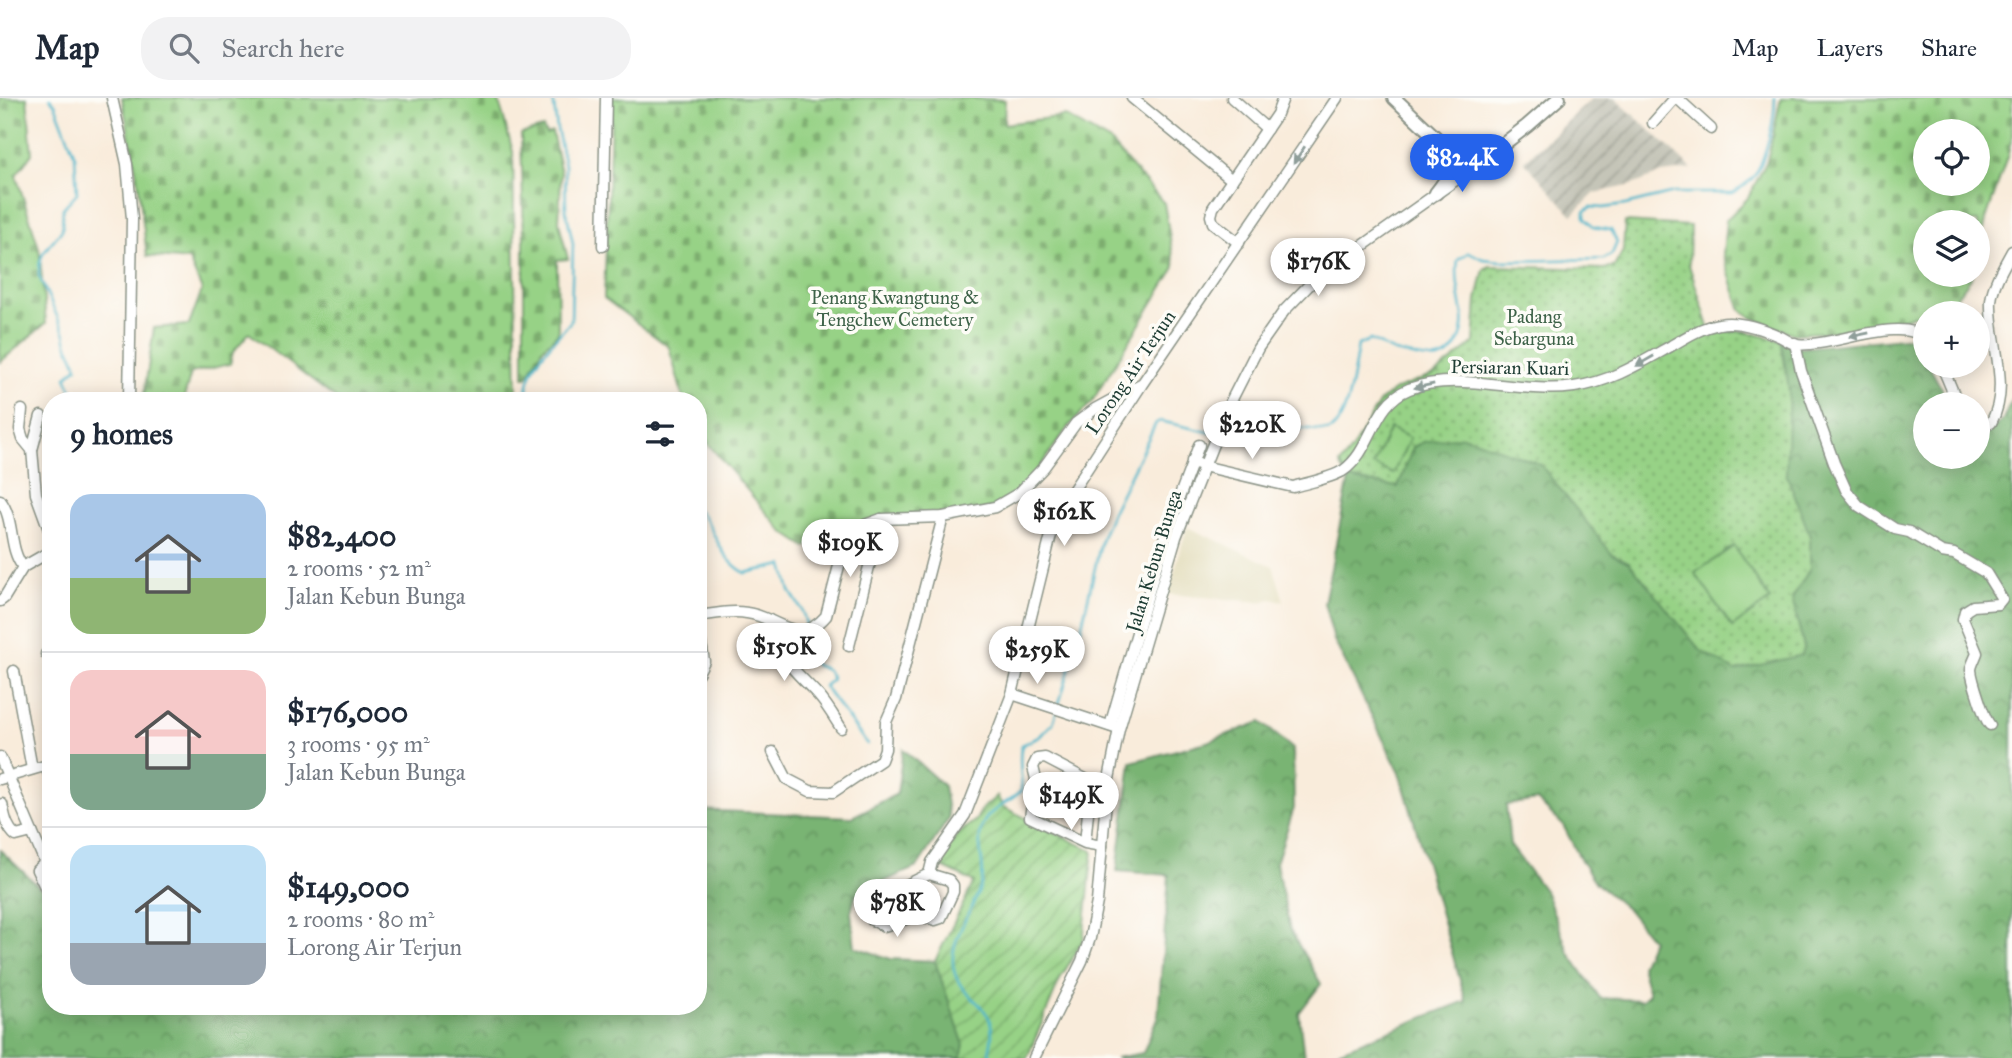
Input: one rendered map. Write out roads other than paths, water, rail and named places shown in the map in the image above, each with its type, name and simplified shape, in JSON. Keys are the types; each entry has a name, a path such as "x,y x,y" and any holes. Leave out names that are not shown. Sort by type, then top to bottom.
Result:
{"main road":[{"path":"1394,98 1441,143 1473,167"},
{"path":"1406,98 1456,145 1473,167"},
{"path":"1473,167 1559,98"},
{"path":"1436,194 1451,168 1449,156 1441,143"},
{"path":"1456,145 1474,151 1498,149"}],"street":[{"path":"112,98 127,164 132,219 129,392"},
{"path":"603,246 606,98"},
{"path":"1132,98 1232,180"},
{"path":"1232,98 1267,129"},
{"path":"1239,243 1217,229 1211,216 1213,208 1277,114 1283,98"},
{"name":"Lorong Air Terjun","path":"929,874 932,862 965,815 1012,694 1059,512 1142,384 1337,98"},
{"path":"1653,123 1676,98 1712,129"},
{"name":"Jalan Kebun Bunga","path":"1034,1058 1082,961 1090,938 1097,902 1114,728 1177,537 1220,424 1258,348 1284,311 1303,291 1342,259 1473,167"},
{"path":"1990,423 1999,404 2000,376 1991,298 1997,279 2012,251"},
{"name":"Persiaran Kuari","path":"1192,461 1293,487 1344,470 1355,458 1389,402 1408,390 1429,383 1553,389 1595,383 1617,376 1696,332 1719,324 1738,323 1795,344 1825,342 1871,332 1913,331"},
{"path":"1795,344 1801,371 1846,491 1859,506 1895,529 1909,532 1942,552 1954,554 1986,573 2000,593 2002,599 1998,604 1973,606 1965,611 1964,619 1977,653 1971,668 1973,677 1984,719 1990,724"},
{"path":"707,614 749,613 787,629 804,630 818,625 827,616 848,531 881,519 943,517 995,507 1020,493 1044,467 1076,423 1095,409 1142,384"},
{"path":"22,410 20,429 23,439 32,450"},
{"path":"41,416 32,450 36,495 42,511"},
{"path":"1012,694 1114,728 1166,532 1199,444"},
{"path":"0,500 6,509 15,552 23,567"},
{"path":"773,752 787,779 810,791 833,792 881,760 885,749 886,722 896,699 943,517"},
{"path":"849,646 881,519"},
{"path":"0,601 23,567 42,556"},
{"path":"769,621 778,650 797,676 820,697 841,728"},
{"path":"14,671 32,769"},
{"path":"0,757 5,777 42,855"},
{"path":"1085,843 1092,783 1045,758 1037,759 1033,767 1036,779 1029,815 1031,819 1085,843 1102,846"},
{"path":"5,777 42,767"},
{"path":"2,804 11,832 16,836 32,832"},
{"path":"42,866 37,870 42,882"},
{"path":"929,874 949,880 953,885 953,892 941,918 935,920 918,915 884,926 872,920 867,911 873,901 929,874"}],"waterway":[{"path":"50,98 55,104 75,156 77,193 63,208 62,230 42,256 39,276 76,362 77,367 66,377 73,392"},
{"path":"527,392 535,366 571,321 573,244 566,210 565,165 553,98"},
{"path":"1220,434 1236,436 1276,432 1288,427 1329,431 1336,425 1346,404 1358,345 1370,340 1395,352 1423,358 1438,359 1451,353 1459,342 1463,322 1457,281 1458,260 1469,252 1483,259 1501,261 1604,259 1612,254 1617,242 1611,230 1593,227 1585,218 1585,211 1591,207 1625,205 1674,193 1733,193 1755,175 1763,159 1775,98"},
{"path":"992,1058 989,1052 991,1023 980,1005 958,981 953,959 957,938 981,885 982,826 994,810 1021,791 1022,745 1039,737 1053,723 1079,638 1102,537 1156,423 1160,421 1213,433"},
{"path":"707,522 728,559 745,573 783,565 790,591 802,610 807,627"},
{"path":"807,633 806,646 815,665 827,670 832,679 824,686 867,744"}],"park label":[{"name":"Penang Kwangtung & Tengchew Cemetery","path":"895,308"},
{"name":"Padang Sebarguna","path":"1534,327"}]}
